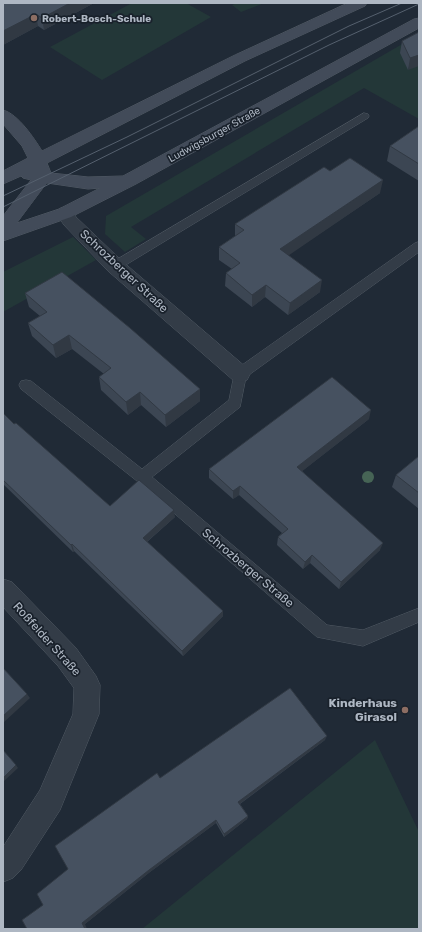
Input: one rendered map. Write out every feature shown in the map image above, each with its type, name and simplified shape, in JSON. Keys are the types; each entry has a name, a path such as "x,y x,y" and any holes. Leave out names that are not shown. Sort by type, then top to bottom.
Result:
{"main road":[{"path":"3,159 9,175 41,168 240,58 360,3"},
{"name":"Ludwigsburger Straße","path":"3,235 64,213 130,180 419,22"},
{"path":"3,115 23,134 41,168 88,183 130,180"},
{"path":"3,228 17,212 41,168"}],"street":[{"name":"Schrozberger Straße","path":"64,213 70,221 116,266 240,374"},
{"name":"Roßfelder Straße","path":"3,590 67,657 87,685 86,714 50,800 11,860 3,868"}],"lane":[{"path":"116,266 364,116"},
{"path":"142,478 235,403 240,374 419,246"},
{"name":"Schrozberger Straße","path":"26,385 142,478 323,632 363,638 419,615"}],"green space":[{"path":"132,3 186,3 211,17 102,80 50,47"},
{"path":"237,3 264,3 241,12 232,5"},
{"path":"404,43 419,52 419,119 364,88 131,227 146,239 125,252 105,234 106,216"},
{"path":"73,237 96,260 3,312 3,272"},
{"path":"375,740 419,832 419,929 142,929"}],"building":[{"path":"3,3 70,3 42,18 36,14 3,31"},
{"path":"419,32 419,55 410,58 402,41"},
{"path":"419,126 419,164 390,146"},
{"path":"350,158 383,180 280,249 322,280 290,303 266,285 252,295 226,273 240,263 219,247 244,230 235,224 324,167 330,171"},
{"path":"62,272 130,328 200,389 165,415 140,392 126,402 99,377 111,368 69,335 53,345 28,323 47,312 25,293"},
{"path":"332,377 371,410 297,467 383,543 341,582 312,555 305,562 278,537 288,529 240,486 233,491 209,469"},
{"path":"3,413 110,506 139,480 174,510 143,538 223,611 182,651 72,544 71,545 3,480"},
{"path":"419,456 419,493 396,475"},
{"path":"3,668 27,694 3,716"},
{"path":"290,688 327,736 238,802 248,816 224,834 216,820 82,923 85,929 27,929 22,920 43,905 37,894 68,869 55,846 157,773 160,778"},
{"path":"3,750 16,765 3,778"}],"tram line":[{"path":"3,196 127,137 349,26 402,3"},
{"path":"3,207 329,45 419,4"}],"place":[{"name":"Robert-Bosch-Schule","path":"34,18"},
{"name":"Kinderhaus Girasol","path":"405,710"}]}
